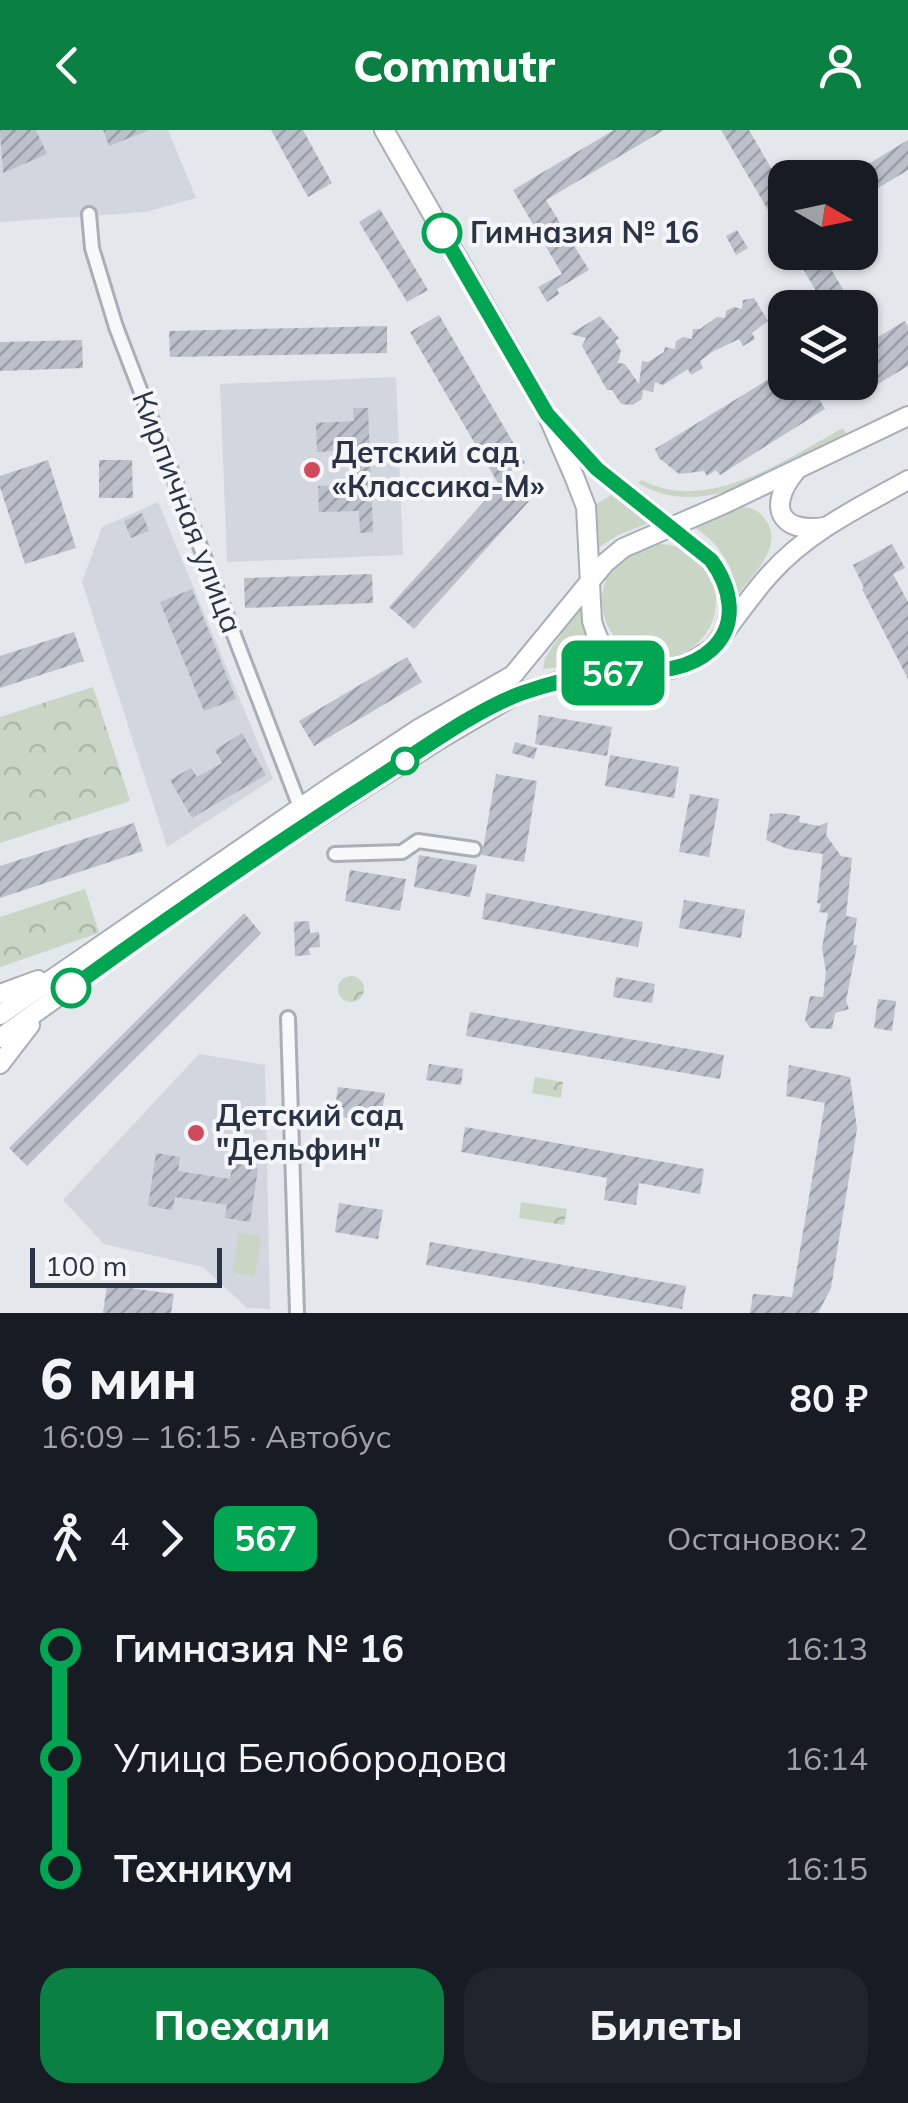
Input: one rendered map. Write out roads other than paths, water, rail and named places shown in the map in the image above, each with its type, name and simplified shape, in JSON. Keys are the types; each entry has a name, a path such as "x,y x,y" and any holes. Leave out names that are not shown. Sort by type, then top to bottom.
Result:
{"main road":[{"path":"384,130 547,414 586,507 592,620 597,639 619,664 648,672"},
{"path":"547,414 580,453 711,560 723,576 730,612 726,632"},
{"path":"0,1015 420,728 513,675 604,563 623,548 908,416"},
{"path":"795,471 780,496 784,518 802,528 825,527"},
{"path":"0,1038 225,877 517,694 605,673 672,668 703,656 771,574 825,527 908,480"},
{"path":"0,994 57,973"},
{"path":"0,1064 40,1011"}],"street":[{"name":"Кирпичная улица","path":"89,214 92,248 116,327 300,808"},
{"path":"335,854 402,852 418,841 474,849"},
{"path":"288,1018 296,1313"}],"place":[{"name":"Гимназия № 16","path":"442,233"},
{"name":"Детский сад «Классика-М»","path":"312,470"},
{"name":"Детский сад \"Дельфин\"","path":"196,1133"}]}
